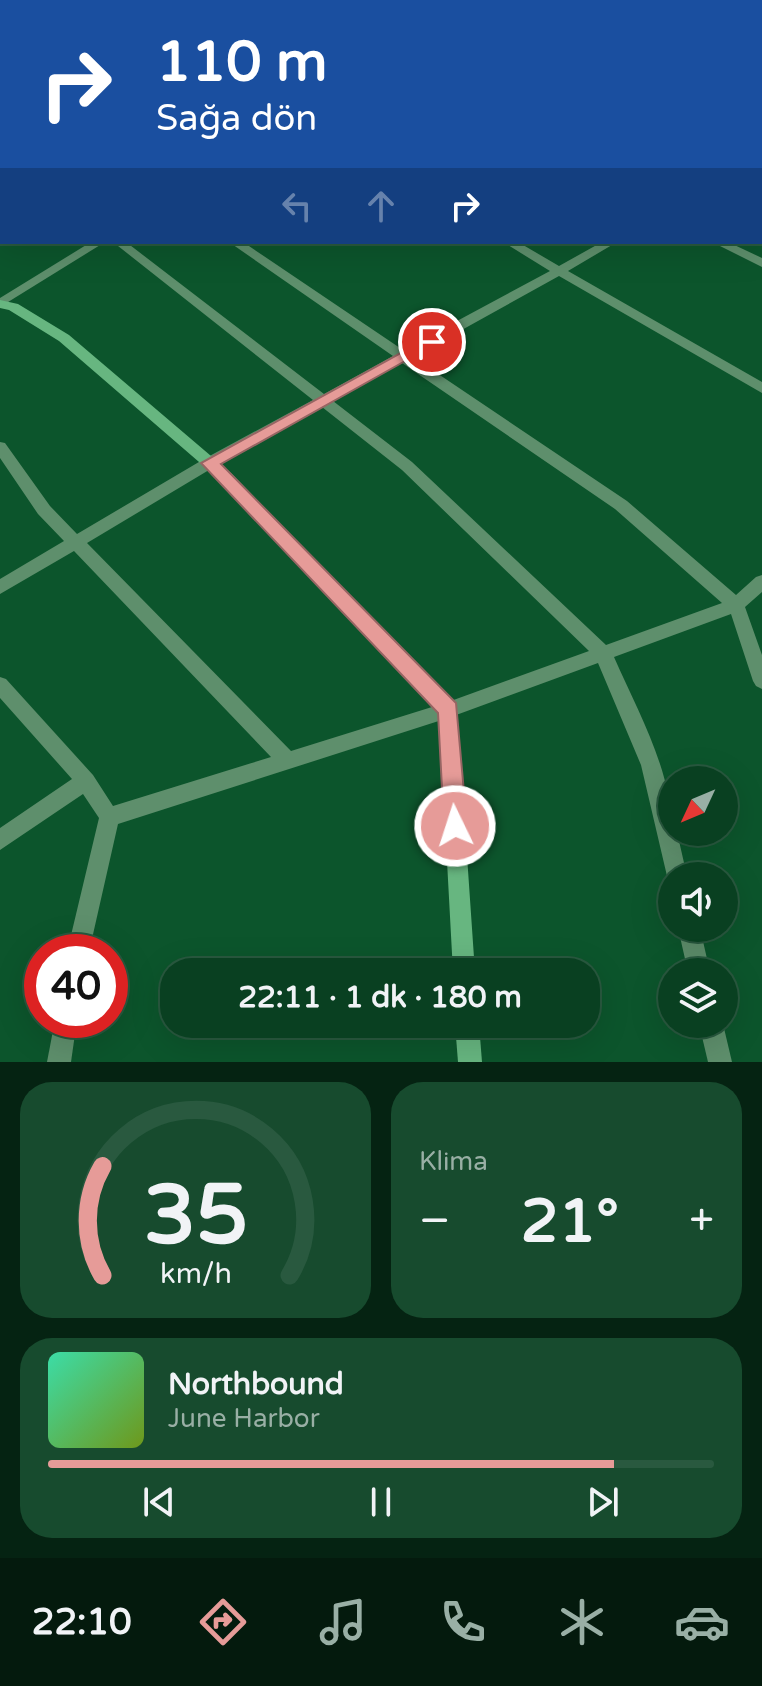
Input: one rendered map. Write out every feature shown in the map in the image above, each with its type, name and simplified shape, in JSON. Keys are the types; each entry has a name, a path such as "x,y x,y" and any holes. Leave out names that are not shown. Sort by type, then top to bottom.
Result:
{"street":[{"path":"0,304 96,244"},
{"path":"122,244 407,466 603,653 651,765 674,862"},
{"path":"238,244 621,505 736,605 762,681"},
{"path":"513,244 762,388"},
{"path":"0,587 209,463 607,244"},
{"path":"722,244 762,263"},
{"path":"0,304 13,307 64,338 209,463 448,710 463,958"},
{"path":"0,447 44,510 288,761"},
{"path":"109,817 448,710 736,605 762,582"},
{"path":"0,685 86,781 109,817 82,934"},
{"path":"0,840 86,781"},
{"path":"59,1062 63,1038"},
{"path":"468,1038 470,1062"},
{"path":"714,1038 720,1062"}],"route":[{"path":"432,342 209,463 226,477 448,710 455,826"}]}
